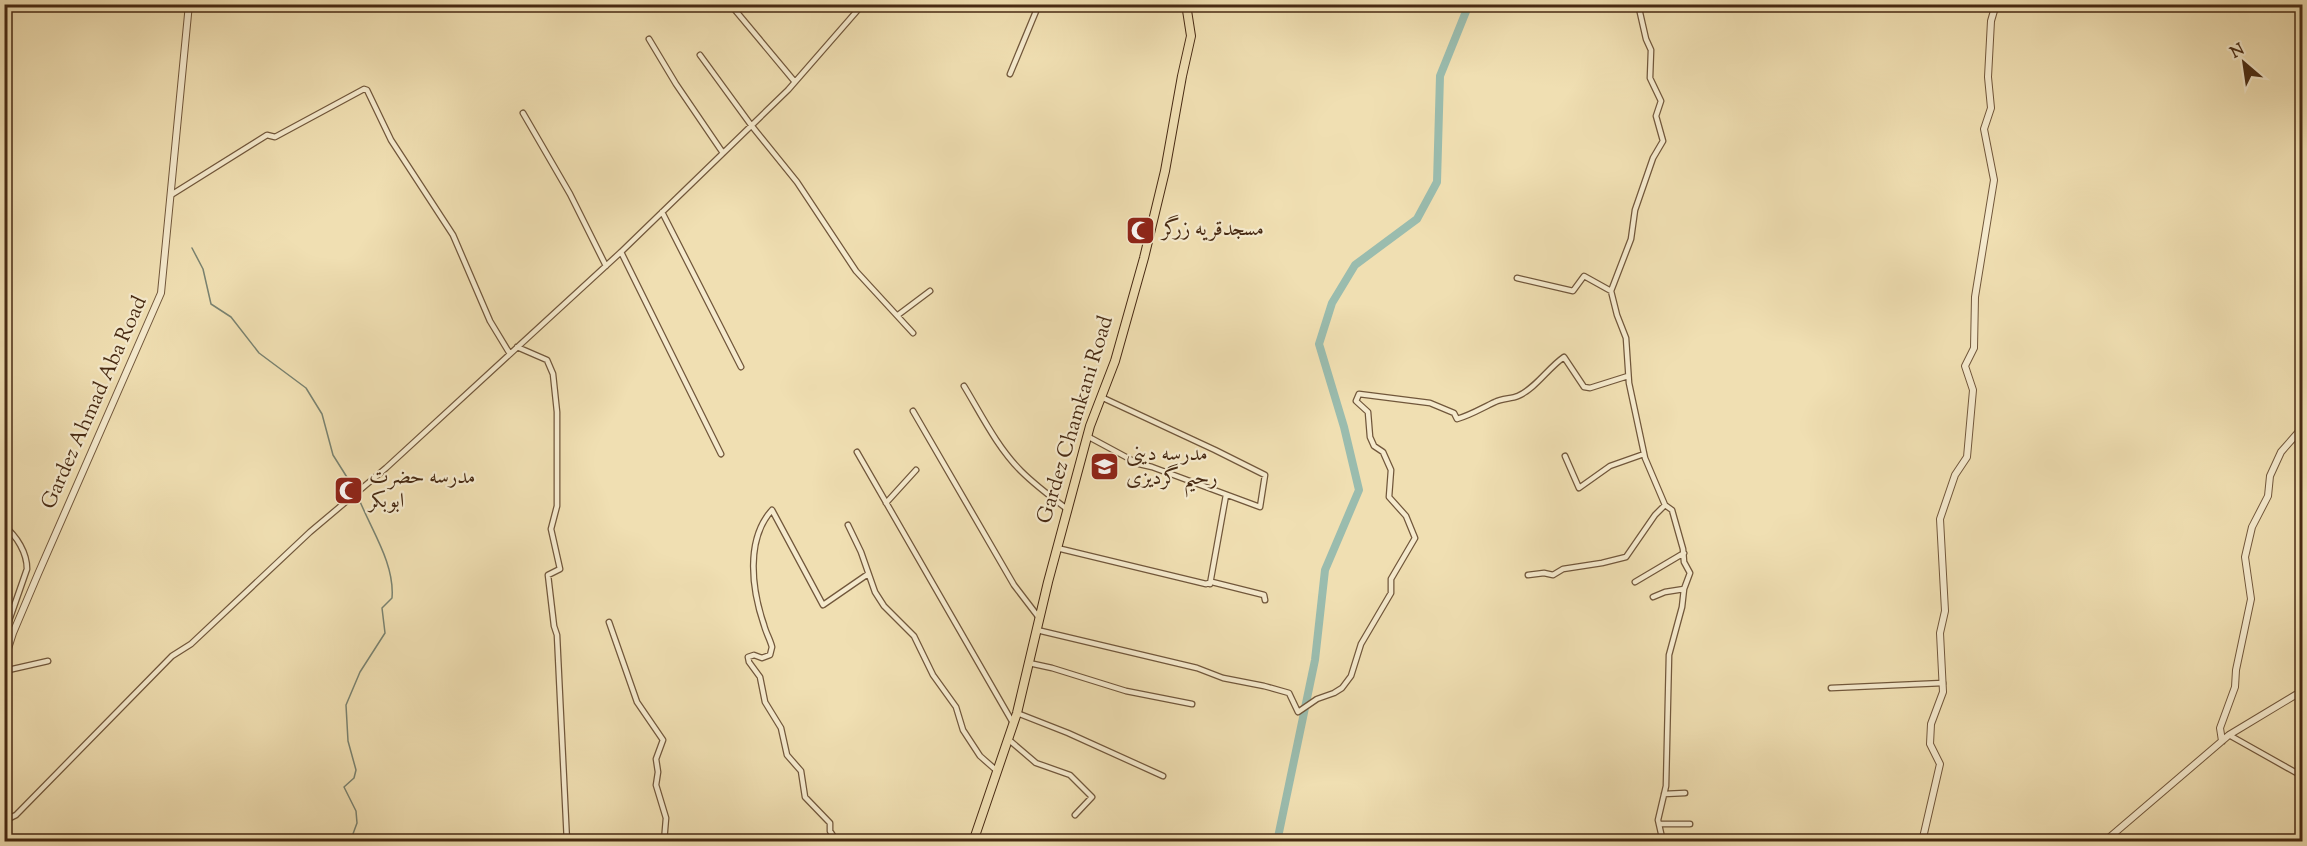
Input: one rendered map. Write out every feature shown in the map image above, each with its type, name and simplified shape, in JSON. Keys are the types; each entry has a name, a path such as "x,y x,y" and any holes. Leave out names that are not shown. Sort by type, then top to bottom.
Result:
{"highway":[{"name":"Gardez Chamkani Road","path":"973,842 1017,713 1087,436 1115,361 1144,258 1165,171 1191,36 1186,4"}],"street":[{"name":"Gardez Ahmad Aba Road","path":"4,661 13,633 38,574 161,293 189,4"},
{"path":"730,4 795,82"},
{"path":"4,821 16,815 172,656 191,644 310,532 386,468 621,252 795,82 863,4"},
{"path":"1010,74 1039,4"},
{"path":"1638,4 1646,39 1651,50 1650,78 1661,101 1656,116 1663,141 1653,158 1635,210 1631,239 1611,291 1626,338 1628,376 1644,454 1665,505 1672,510 1684,553 1684,562 1690,573 1669,655 1668,745 1664,794 1658,820 1663,842"},
{"path":"1922,842 1940,764 1930,744 1931,724 1943,692 1940,633 1945,611 1940,519 1955,475 1967,457 1973,390 1965,366 1974,348 1975,297 1994,180 1984,129 1991,108 1988,77 1992,21 1996,4"},
{"path":"649,39 676,84 723,153"},
{"path":"700,56 797,182 856,271 913,333"},
{"path":"171,195 267,135 275,137 364,89 367,90 392,140 453,235 490,321 510,354"},
{"path":"523,113 570,194 606,266"},
{"path":"662,212 741,367"},
{"path":"621,252 721,454"},
{"path":"1516,279 1573,291 1584,276 1611,291"},
{"path":"898,315 930,291"},
{"path":"517,348 547,360 553,374 556,403 557,507 551,529 560,569 548,575 557,635 562,695 564,815 567,842"},
{"path":"1037,630 1197,668 1223,678 1289,693 1298,712 1317,699 1342,688 1351,676 1361,644 1391,593 1391,579 1414,538 1406,516 1389,497 1391,470 1383,452 1374,446 1370,436 1368,412 1356,401 1359,394 1430,403 1454,413 1457,419 1470,415 1497,400 1518,396 1564,357 1584,387 1590,388 1628,376"},
{"path":"964,386 988,426 1021,471 1067,509"},
{"path":"1087,436 1139,464 1260,507 1265,476 1101,397"},
{"path":"913,411 1014,585 1040,619"},
{"path":"2222,741 2220,728 2235,687 2236,670 2251,599 2245,557 2253,527 2268,496 2270,476 2277,460 2302,428"},
{"path":"857,452 1013,723"},
{"path":"1564,456 1579,488 1610,466 1644,454"},
{"path":"886,503 916,470"},
{"path":"1210,584 1226,495"},
{"path":"1528,575 1544,573 1553,575 1563,569 1626,557 1655,515 1665,505"},
{"path":"837,842 830,831 830,823 805,797 801,771 787,755 781,728 765,702 760,677 748,657 754,655 762,658 770,655 772,647 753,583 756,544 765,518 772,510 823,605 868,574"},
{"path":"848,525 861,552 875,592 884,606 914,636 933,675 956,707 963,730 980,756 997,771"},
{"path":"4,526 15,538 27,559 27,569 4,635"},
{"path":"1057,548 1210,584 1212,582 1264,595 1265,600"},
{"path":"1635,582 1684,553"},
{"path":"1653,597 1665,592 1684,590"},
{"path":"609,622 637,702 663,740 656,759 658,772 656,784 666,818 664,842"},
{"path":"4,671 48,661"},
{"path":"1029,663 1126,691 1192,704"},
{"path":"1831,687 1942,683"},
{"path":"2104,842 2229,735 2302,691"},
{"path":"1017,713 1068,733 1163,776"},
{"path":"2229,735 2302,776"},
{"path":"1008,739 1036,763 1070,775 1092,797 1075,815"},
{"path":"1664,794 1684,793"},
{"path":"1659,824 1690,824"}],"waterway":[{"path":"1277,842 1315,660 1325,570 1359,490 1344,427 1319,344 1332,303 1355,265 1417,219 1437,182 1440,76 1469,4"},
{"path":"192,248 203,269 211,304 231,317 259,353 306,388 322,414 333,455 355,490"},
{"path":"350,842 357,823 356,811 344,787 354,778 356,770 348,741 346,705 360,672 385,633 382,608 392,598 392,585 385,558 357,494"}],"place":[{"name":"مسجدقریه زرگر","path":"1141,230"},
{"name":"مدرسه دینی رحیم گردیزی","path":"1105,467"},
{"name":"مدرسه حضرت ابوبکر","path":"348,490"}]}
